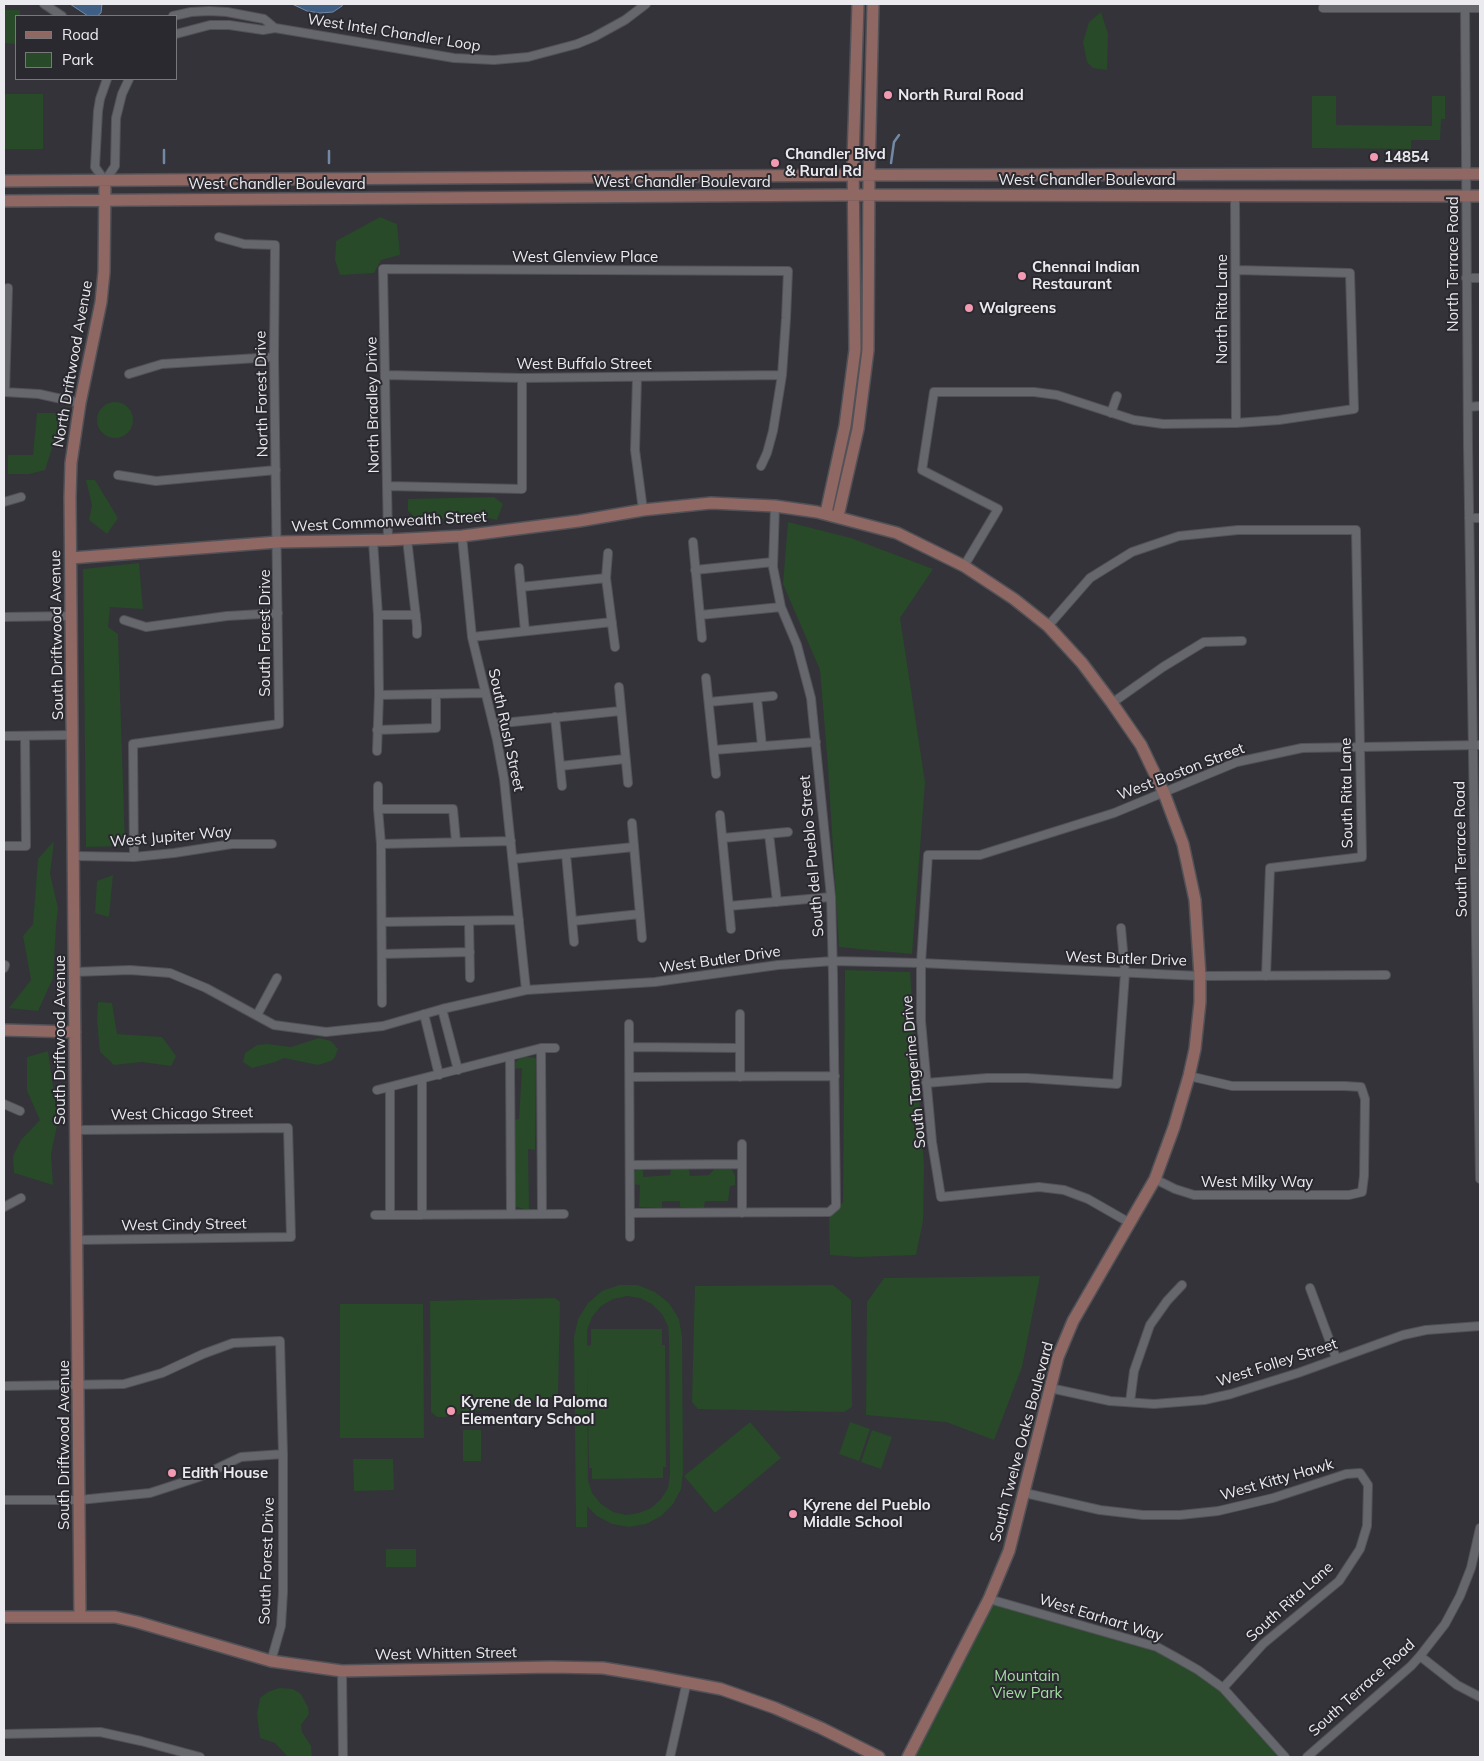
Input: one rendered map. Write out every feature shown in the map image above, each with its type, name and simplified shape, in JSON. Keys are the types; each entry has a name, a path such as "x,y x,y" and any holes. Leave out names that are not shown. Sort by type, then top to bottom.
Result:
{"street":[{"path":"44,4 60,15"},
{"name":"West Intel Chandler Loop","path":"178,33 210,25 229,25 263,30 275,28 454,58 494,60 536,56 594,38 625,20 646,4"},
{"path":"826,513 852,384 856,320 853,175 858,4"},
{"path":"838,516 858,429 865,376 869,320 872,4"},
{"path":"1323,8 1334,6 1480,8"},
{"name":"North Terrace Road","path":"1465,8 1469,518"},
{"name":"West Intel Chandler Loop","path":"178,15 191,12 226,12 264,18 275,28"},
{"path":"107,80 98,111 95,167 105,181 115,166 116,118 122,94 129,80"},
{"name":"West Chandler Boulevard","path":"4,182 853,175 1480,174"},
{"path":"1121,195 1122,175"},
{"name":"North Driftwood Avenue","path":"70,463 80,403 101,302 104,272 105,181"},
{"name":"West Chandler Boulevard","path":"4,201 854,195 1480,196"},
{"name":"North Rita Lane","path":"1236,195 1236,423"},
{"name":"North Forest Drive","path":"219,238 244,244 275,245 274,357 278,542"},
{"name":"West Glenview Place","path":"383,269 788,271 782,376"},
{"name":"North Bradley Drive","path":"383,269 388,540"},
{"path":"964,566 998,509 922,470 934,392 1034,392 1057,395 1134,420 1163,424 1236,423 1279,420 1354,409 1350,272 1236,270"},
{"path":"1466,278 1480,278"},
{"path":"8,288 5,392 39,394 80,403"},
{"path":"856,320 869,320"},
{"path":"129,374 162,364 274,357"},
{"name":"West Buffalo Street","path":"386,376 522,378 782,376"},
{"path":"761,466 773,431 782,376"},
{"path":"388,486 522,489 522,378"},
{"path":"637,378 634,450 644,510"},
{"path":"1111,413 1117,396"},
{"path":"1468,406 1480,406"},
{"name":"South Driftwood Avenue","path":"70,463 80,1616"},
{"path":"118,475 156,481 276,470"},
{"path":"4,502 21,497"},
{"name":"West Commonwealth Street","path":"71,558 278,542 388,540 462,536 580,521 644,510 711,503 775,506 826,513"},
{"name":"South del Pueblo Street","path":"742,1213 829,1212 833,1210 836,1202 831,897 812,698 797,646 781,607 777,590 773,562 775,506"},
{"name":"South Twelve Oaks Boulevard","path":"826,513 898,533 964,566 1048,626 1082,662 1141,745 1164,793 1183,844 1195,900 1200,1002 1195,1050 1174,1127 1155,1179 1073,1321 1058,1357 1009,1551 989,1599 908,1757"},
{"path":"1469,518 1480,518"},
{"name":"South Terrace Road","path":"1469,518 1477,745 1480,1179"},
{"name":"South Rita Lane","path":"1048,626 1090,578 1132,552 1179,536 1238,530 1356,530 1362,857 1270,868 1266,976"},
{"name":"South Rush Street","path":"462,536 472,637 503,770 526,990"},
{"path":"407,539 417,634"},
{"path":"374,540 378,615 379,695 377,751"},
{"name":"South Forest Drive","path":"134,857 133,744 280,724 278,542"},
{"path":"693,542 702,638"},
{"path":"608,552 606,578 615,647"},
{"path":"696,570 773,562"},
{"path":"519,568 525,631"},
{"path":"520,586 606,578"},
{"path":"700,615 781,607"},
{"path":"124,620 146,627 227,616 278,613"},
{"path":"378,615 416,615"},
{"path":"4,617 71,616"},
{"path":"472,637 612,622"},
{"path":"1472,631 1480,631"},
{"path":"1112,703 1163,666 1204,642 1242,641"},
{"path":"706,678 716,774"},
{"path":"618,687 628,783"},
{"path":"379,695 485,692"},
{"path":"378,730 436,728 436,694"},
{"path":"708,702 773,696"},
{"path":"757,698 762,746"},
{"path":"493,724 620,711"},
{"path":"556,717 562,786"},
{"path":"4,736 73,735"},
{"path":"4,846 26,846 25,736"},
{"path":"714,750 816,742"},
{"name":"West Boston Street","path":"928,855 980,854 1114,813 1237,762 1302,748 1477,745"},
{"path":"560,766 625,759"},
{"path":"378,786 381,844 382,1003"},
{"path":"378,809 453,809 456,842"},
{"path":"720,815 731,929"},
{"path":"632,823 642,938"},
{"path":"723,838 788,832"},
{"path":"769,834 777,902"},
{"path":"381,844 511,841"},
{"name":"West Jupiter Way","path":"74,856 134,857 232,844 272,844"},
{"path":"513,859 634,847"},
{"path":"566,854 574,942"},
{"name":"South Tangerine Drive","path":"928,855 921,963 921,1021 932,1142 941,1196 1039,1187 1064,1190 1088,1199 1130,1223"},
{"path":"729,906 831,897"},
{"path":"572,921 640,914"},
{"path":"382,922 519,920"},
{"path":"469,921 470,978"},
{"path":"926,1083 987,1078 1027,1078 1117,1084 1125,973 1122,928"},
{"path":"382,954 470,952"},
{"name":"West Butler Drive","path":"75,972 130,970 170,973 206,988 274,1025 326,1032 383,1026 442,1009 526,990 655,982 778,965 833,960 1200,976 1386,976"},
{"path":"257,1015 277,978"},
{"path":"442,1009 458,1070"},
{"path":"424,1014 439,1075"},
{"path":"740,1014 740,1077"},
{"path":"630,1024 630,1237"},
{"path":"4,1030 75,1032"},
{"path":"630,1047 740,1048"},
{"path":"541,1048 542,1214"},
{"path":"377,1090 541,1048 555,1048"},
{"path":"510,1057 511,1214"},
{"path":"630,1077 835,1076"},
{"name":"West Milky Way","path":"1155,1179 1194,1196 1349,1196 1362,1192 1365,1099 1361,1087 1232,1086 1189,1076"},
{"path":"422,1079 422,1215"},
{"path":"390,1087 390,1215"},
{"path":"4,1104 20,1111"},
{"name":"West Chicago Street","path":"76,1130 288,1128 291,1237"},
{"path":"630,1213 742,1213 742,1144"},
{"path":"630,1165 742,1164"},
{"path":"4,1208 21,1198"},
{"path":"375,1215 564,1214"},
{"name":"West Cindy Street","path":"77,1240 291,1237"},
{"path":"1130,1402 1134,1371 1150,1325 1167,1301 1182,1285"},
{"path":"1310,1288 1336,1358"},
{"name":"West Folley Street","path":"1050,1388 1110,1401 1174,1404 1231,1394 1411,1333 1480,1326"},
{"name":"South Forest Drive","path":"78,1386 124,1384 162,1373 203,1354 233,1343 280,1341 283,1454 283,1592 281,1626 271,1661"},
{"path":"4,1386 78,1386"},
{"path":"4,1500 79,1500 150,1493 199,1477 241,1457 283,1454"},
{"name":"South Rita Lane","path":"1223,1688 1264,1644 1339,1580 1360,1549 1367,1526 1368,1485 1360,1473"},
{"name":"West Kitty Hawk","path":"1025,1493 1100,1510 1143,1515 1180,1515 1218,1511 1273,1498 1346,1474 1360,1473"},
{"name":"South Terrace Road","path":"1307,1757 1420,1656 1445,1624 1460,1596 1471,1568 1480,1528"},
{"path":"1471,1568 1480,1571"},
{"name":"West Earhart Way","path":"989,1599 1157,1647 1198,1670 1223,1688 1285,1757"},
{"name":"West Whitten Street","path":"4,1617 115,1617 271,1661 342,1670 502,1667 603,1668 687,1682 721,1690 775,1708 821,1728 879,1757"},
{"path":"1420,1656 1457,1685 1480,1696"},
{"path":"342,1670 343,1757"},
{"path":"670,1757 687,1682"},
{"path":"4,1734 100,1732 200,1757"}],"green space":[{"path":"4,10 20,10 20,15 15,15 15,44 4,43"},
{"path":"1101,12 1108,34 1107,70 1093,68 1087,62 1083,42 1089,22"},
{"path":"4,94 43,94 43,149 4,149"},
{"path":"1312,96 1336,96 1336,125 1432,126 1432,96 1445,96 1445,119 1441,119 1440,140 1411,140 1411,149 1312,148"},
{"path":"380,217 397,224 400,255 381,260 374,273 340,275 335,260 336,241"},
{"path":"115,402 122,403 128,407 132,413 132,427 128,433 122,437 115,438 108,437 102,433 98,427 97,420 98,413 102,407 108,403"},
{"path":"37,413 61,413 60,424 45,470 29,474 8,474 8,455 33,455"},
{"path":"86,480 95,480 118,518 107,534 89,520 92,505"},
{"path":"494,497 503,504 497,520 480,516 440,519 425,526 408,511 408,499"},
{"path":"788,522 851,538 933,569 900,618 925,782 912,954 839,947 820,670 783,584"},
{"path":"139,563 143,609 110,607 108,627 118,634 125,846 86,847 83,569"},
{"path":"54,841 50,874 58,908 53,978 38,1011 9,1008 31,980 23,936 33,924 38,859"},
{"path":"113,875 109,917 95,913 97,881"},
{"path":"845,970 910,972 924,1166 923,1221 916,1255 857,1257 830,1255 829,1218 843,1202"},
{"path":"98,1002 112,1003 117,1034 162,1037 176,1056 171,1066 142,1062 114,1065 100,1052 97,1020"},
{"path":"319,1038 331,1041 338,1049 331,1061 318,1065 284,1058 252,1068 243,1062 245,1053 257,1045 267,1044 291,1047"},
{"path":"48,1051 58,1121 51,1154 53,1185 14,1173 13,1156 21,1140 40,1120 27,1091 27,1057"},
{"path":"523,1056 536,1058 535,1150 528,1149 529,1210 512,1206 514,1120 519,1119 522,1068 513,1069 515,1062"},
{"path":"639,1168 643,1170 643,1177 670,1175 671,1169 689,1169 690,1176 709,1175 714,1169 731,1168 735,1176 735,1185 730,1186 728,1201 705,1201 704,1208 680,1207 680,1201 662,1201 662,1208 639,1207 640,1185 632,1184 632,1174"},
{"path":"1040,1276 1022,1367 994,1440 946,1422 866,1415 867,1302 884,1278"},
{"path":"619,1285 638,1285 655,1292 669,1303 679,1319 682,1337 683,1472 681,1489 673,1504 661,1516 646,1524 629,1527 612,1524 597,1516 587,1506 587,1527 576,1527 574,1337 578,1319 588,1303 602,1291","holes":["627,1296 640,1298 652,1304 662,1314 668,1326 670,1474 668,1488 661,1499 651,1508 639,1513 626,1515 613,1512 601,1504 592,1493 588,1480 587,1363 589,1468 592,1468 592,1479 663,1478 663,1467 666,1467 665,1345 662,1345 662,1329 591,1329 591,1345 587,1346 587,1330 592,1317 601,1306 613,1299"]},
{"path":"833,1285 851,1300 852,1407 844,1412 698,1409 692,1402 695,1286"},
{"path":"555,1298 560,1302 558,1396 444,1417 437,1417 431,1412 430,1301"},
{"path":"340,1304 423,1304 424,1438 340,1438"},
{"path":"750,1422 781,1458 715,1513 684,1476"},
{"path":"850,1422 870,1429 859,1461 839,1454"},
{"path":"463,1430 481,1430 481,1461 463,1461"},
{"path":"872,1430 892,1437 881,1469 861,1462"},
{"path":"353,1459 393,1459 394,1490 354,1491"},
{"path":"386,1549 416,1549 416,1567 386,1567"},
{"name":"Mountain View Park","path":"989,1599 1157,1647 1223,1688 1285,1757 908,1757"},
{"path":"279,1688 293,1689 301,1694 308,1707 309,1714 301,1725 302,1732 311,1746 312,1757 288,1757 275,1743 260,1738 257,1714 260,1698 268,1692"}],"water":[{"path":"70,4 102,4 101,13 98,15 86,15"},
{"path":"292,4 343,4 333,12 320,13 307,11"}],"waterway":[{"path":"891,163 894,142 899,135"},
{"path":"164,150 164,163"},
{"path":"329,151 329,163"}],"place":[{"name":"North Rural Road","path":"888,95"},
{"name":"14854","path":"1374,157"},
{"name":"Chandler Blvd & Rural Rd","path":"775,163"},
{"name":"Chennai Indian Restaurant","path":"1022,276"},
{"name":"Walgreens","path":"969,308"},
{"name":"Kyrene de la Paloma Elementary School","path":"451,1411"},
{"name":"Edith House","path":"172,1473"},
{"name":"Kyrene del Pueblo Middle School","path":"793,1514"}]}
